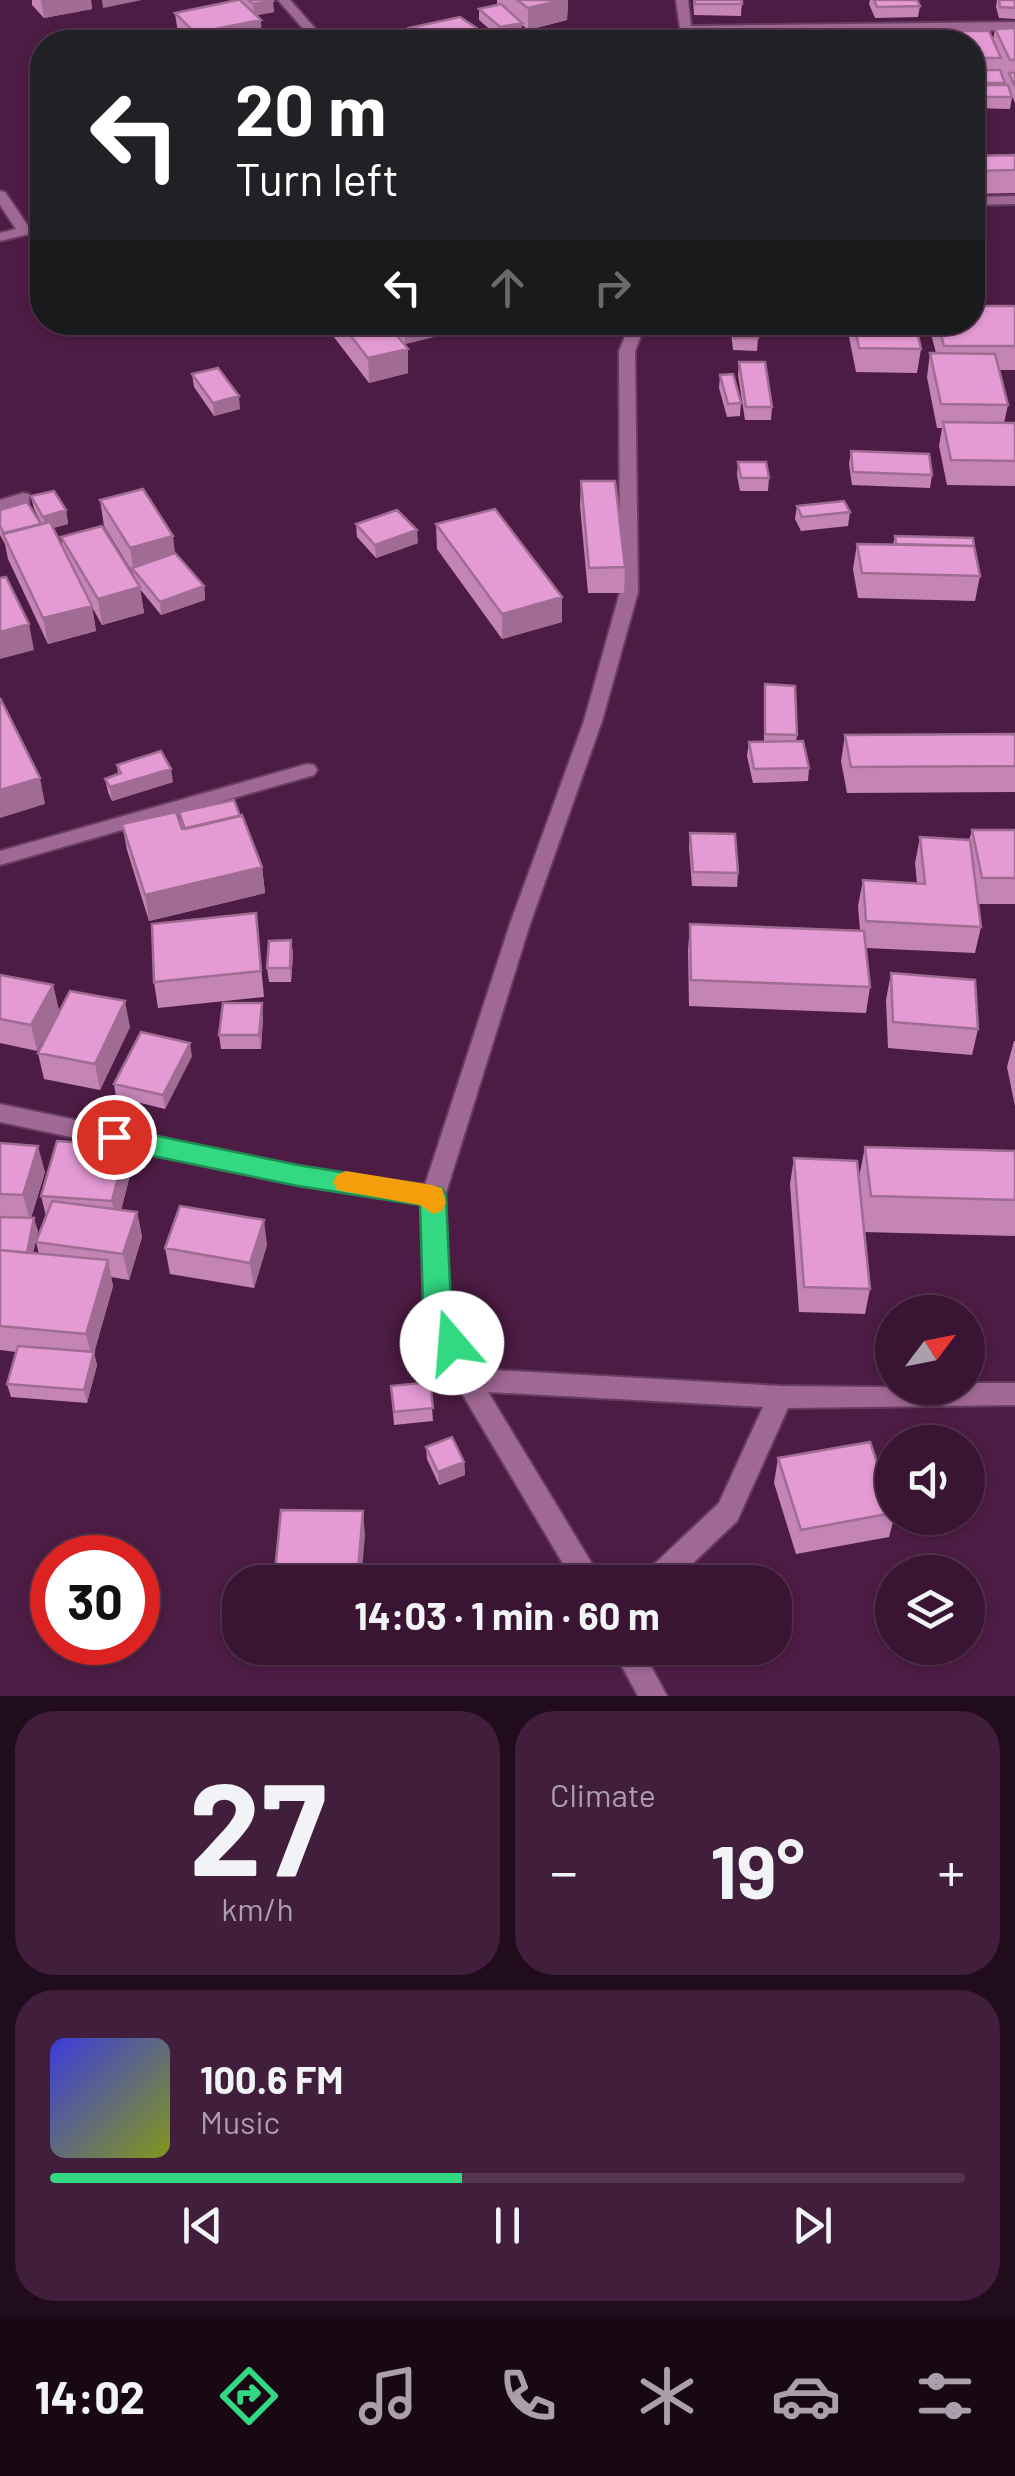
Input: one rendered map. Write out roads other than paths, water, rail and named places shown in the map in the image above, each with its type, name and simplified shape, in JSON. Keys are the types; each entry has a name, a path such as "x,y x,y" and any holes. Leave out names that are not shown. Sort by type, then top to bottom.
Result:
{"street":[{"path":"284,0 310,30"},
{"path":"682,0 685,30"},
{"path":"938,26 940,30"},
{"path":"837,30 1015,26"},
{"path":"0,194 24,230"},
{"path":"985,201 1015,200"},
{"path":"0,237 30,229"},
{"path":"578,1565 467,1380 437,1306 432,1196 520,924 593,722 630,592 627,351 634,335"},
{"path":"0,505 22,498"},
{"path":"0,858 307,770"},
{"path":"0,1113 298,1176 432,1196"},
{"path":"467,1380 780,1397 1015,1394"},
{"path":"673,1565 728,1512 780,1397"},
{"path":"635,1665 652,1696"}]}
